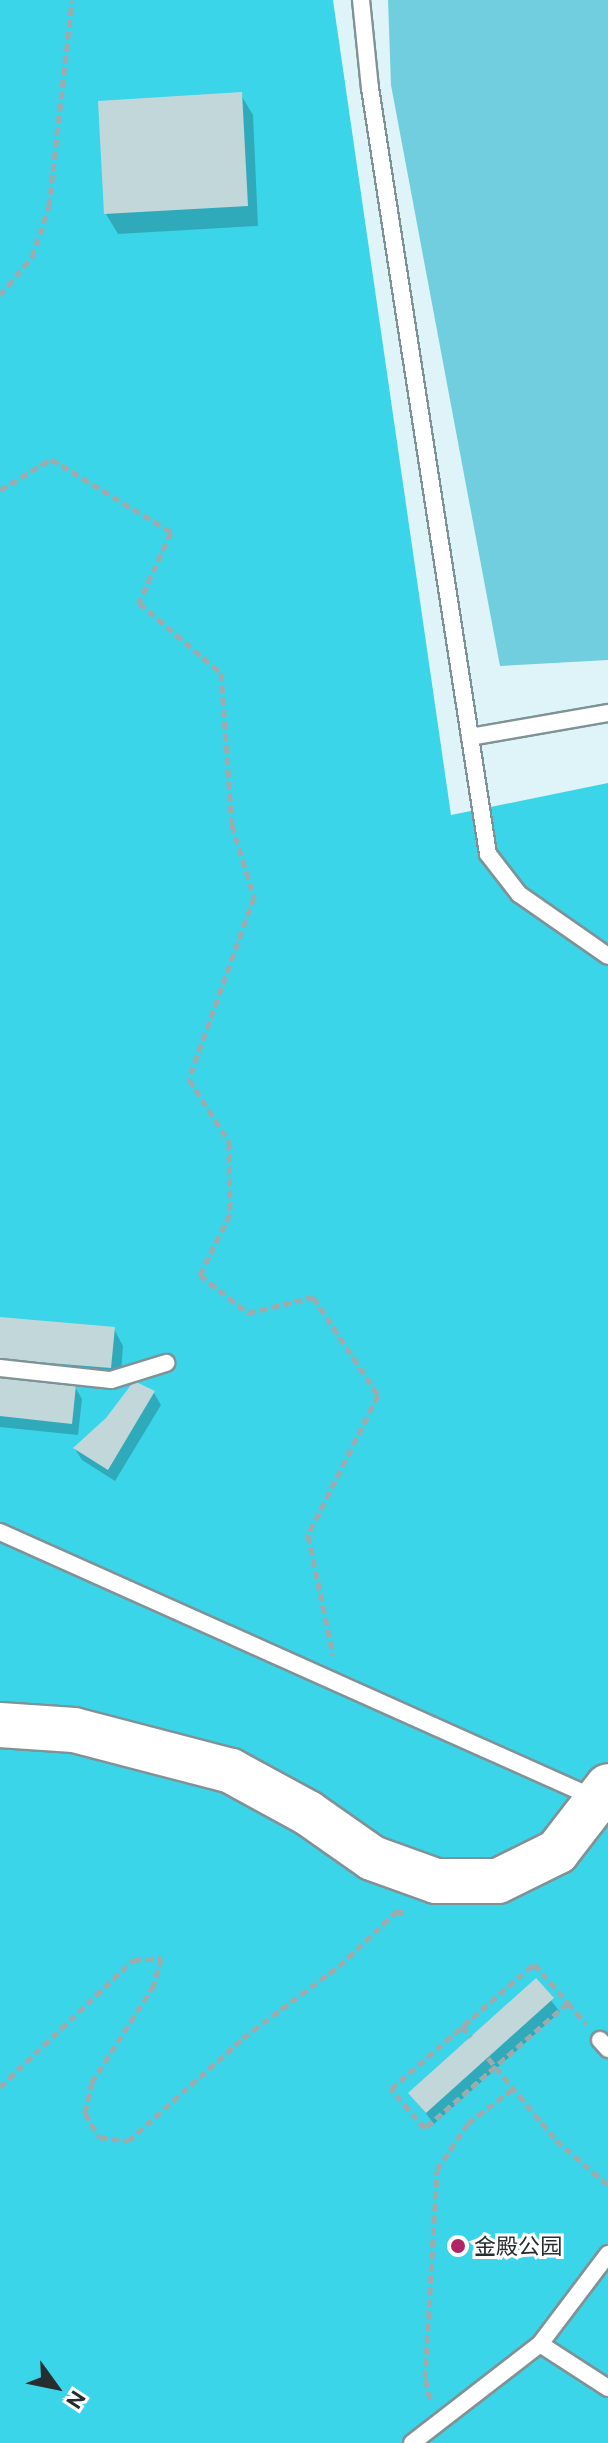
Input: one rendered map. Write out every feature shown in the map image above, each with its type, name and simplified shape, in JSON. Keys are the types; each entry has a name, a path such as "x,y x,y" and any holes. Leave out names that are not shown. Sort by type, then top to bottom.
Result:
{"street":[{"path":"0,1725 74,1730 231,1771 308,1813 372,1858 436,1881 498,1881 557,1852 603,1793"}],"lane":[{"path":"361,0 370,88 488,854 519,894 608,956"},
{"path":"470,737 608,713"},
{"path":"0,1368 111,1380 166,1363"},
{"path":"0,1532 603,1793"},
{"path":"412,2443 540,2344 608,2254"},
{"path":"540,2344 608,2388"}],"path":[{"path":"0,295 32,257 49,206 72,0"},
{"path":"0,490 51,459 171,532 139,603 221,673 232,825 254,897 189,1079 229,1142 230,1214 200,1275 248,1313 313,1297 378,1395 308,1535 338,1680"},
{"path":"0,2087 133,1960 161,1958 154,1985 92,2082 85,2113 99,2137 128,2141 243,2038 339,1966 396,1912 411,1913"},
{"path":"568,2003 425,2128 391,2089 534,1964 604,2044"},
{"path":"462,2026 471,2037"},
{"path":"488,2058 556,2140 608,2185"},
{"path":"436,2425 425,2378 437,2170 468,2123 513,2089"}],"shaded area":[{"path":"0,0 333,0 451,815 608,783 608,2443 0,2443"},
{"path":"388,0 608,0 608,660 500,666 391,85"}],"building":[{"path":"242,92 248,206 104,214 98,101"},
{"path":"0,1317 115,1327 111,1368 0,1359"},
{"path":"0,1377 76,1385 72,1424 0,1416"},
{"path":"134,1381 155,1391 108,1470 73,1448 106,1418"},
{"path":"536,1978 554,1998 426,2113 408,2093"}],"place":[{"name":"金殿公园","path":"458,2246"}]}
